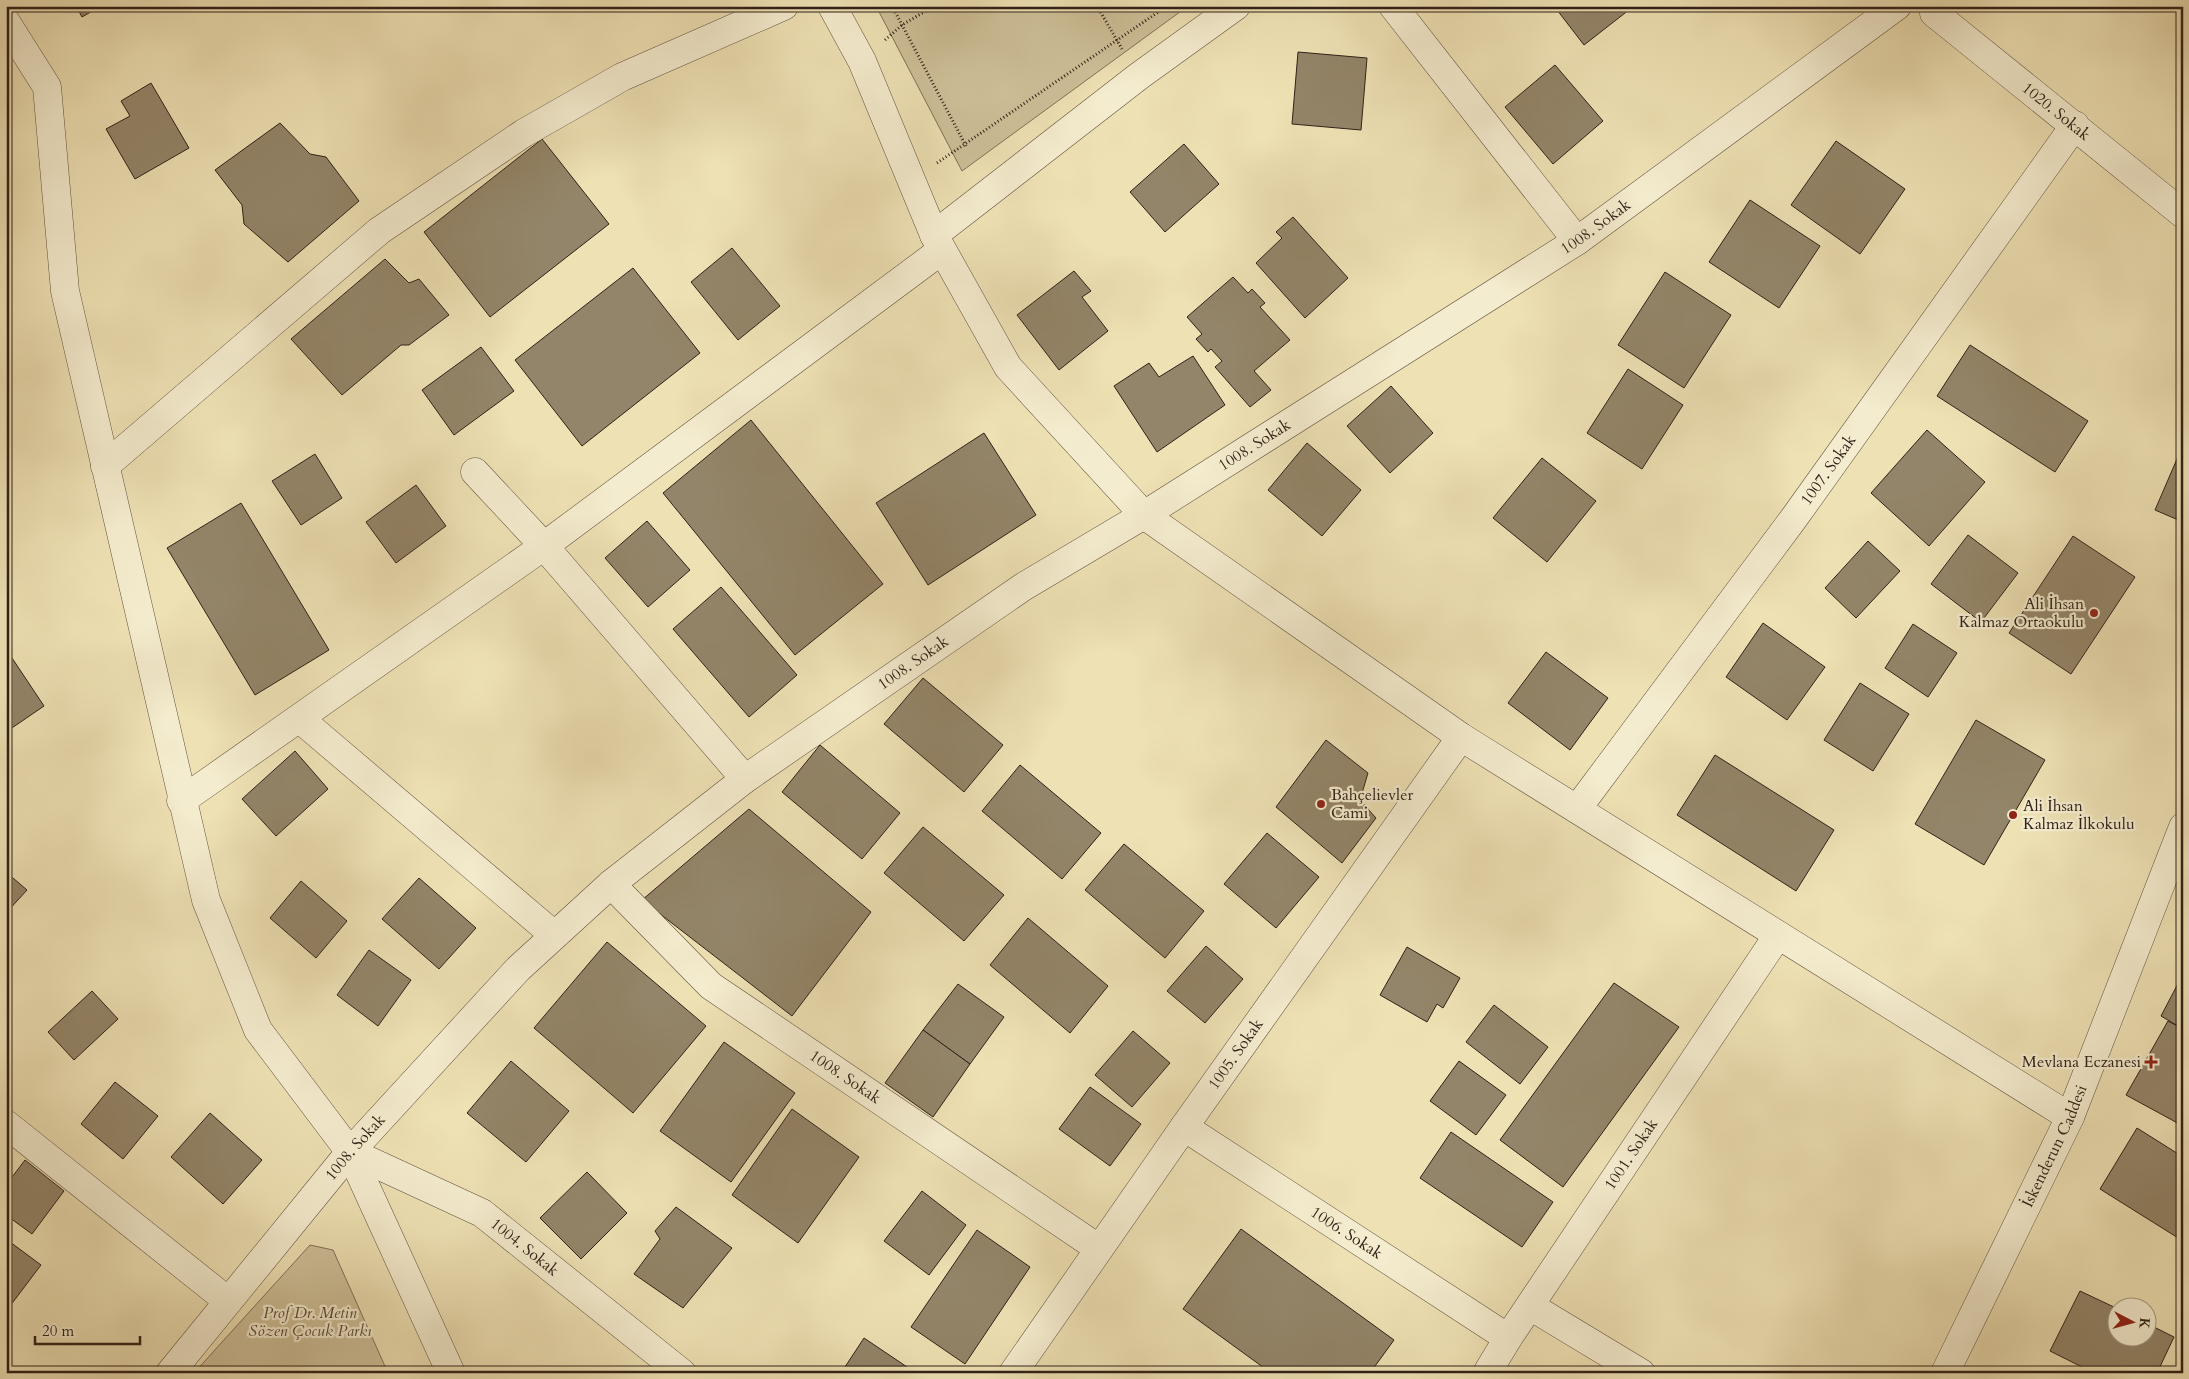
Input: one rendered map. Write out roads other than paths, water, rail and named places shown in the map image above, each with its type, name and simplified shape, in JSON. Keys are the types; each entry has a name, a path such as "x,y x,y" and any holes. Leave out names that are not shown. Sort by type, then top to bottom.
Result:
{"street":[{"path":"105,466 378,232 475,166 524,133 622,78 784,6"},
{"path":"832,6 862,61 938,243 1008,367 1144,515 1461,737 2070,1118"},
{"path":"182,800 544,546 938,243 1138,76 1236,6"},
{"path":"1393,6 1577,241"},
{"name":"1008. Sokak","path":"170,1373 350,1152 518,969 611,884 745,779 1023,587 1144,515 1577,241 1897,6"},
{"name":"1020. Sokak","path":"1933,6 1934,13 2183,214"},
{"path":"6,22 47,87 65,291 206,900 258,1030 350,1152 451,1373"},
{"name":"1007. Sokak","path":"1577,809 1794,518 2075,125"},
{"path":"475,472 544,546 745,779"},
{"path":"300,718 554,935"},
{"name":"1005. Sokak","path":"1013,1373 1098,1248 1461,737"},
{"name":"İskenderun Caddesi","path":"1945,1373 2070,1118 2183,827"},
{"name":"1008. Sokak","path":"611,884 711,986 1098,1248"},
{"name":"1001. Sokak","path":"1487,1373 1508,1338 1778,935"},
{"path":"6,1124 228,1301"},
{"name":"1006. Sokak","path":"1184,1127 1508,1338"},
{"name":"1004. Sokak","path":"350,1152 482,1213 682,1373"},
{"path":"1530,1306 1641,1373"}],"place":[{"name":"Ali İhsan Kalmaz Ortaokulu","path":"2094,613"},
{"name":"Bahçelievler Cami","path":"1321,804"},
{"name":"Ali İhsan Kalmaz İlkokulu","path":"2013,815"},
{"name":"Mevlana Eczanesi","path":"2151,1062"}],"park label":[{"name":"Prof Dr. Metin Sözen Çocuk Parkı","path":"310,1322"}]}
